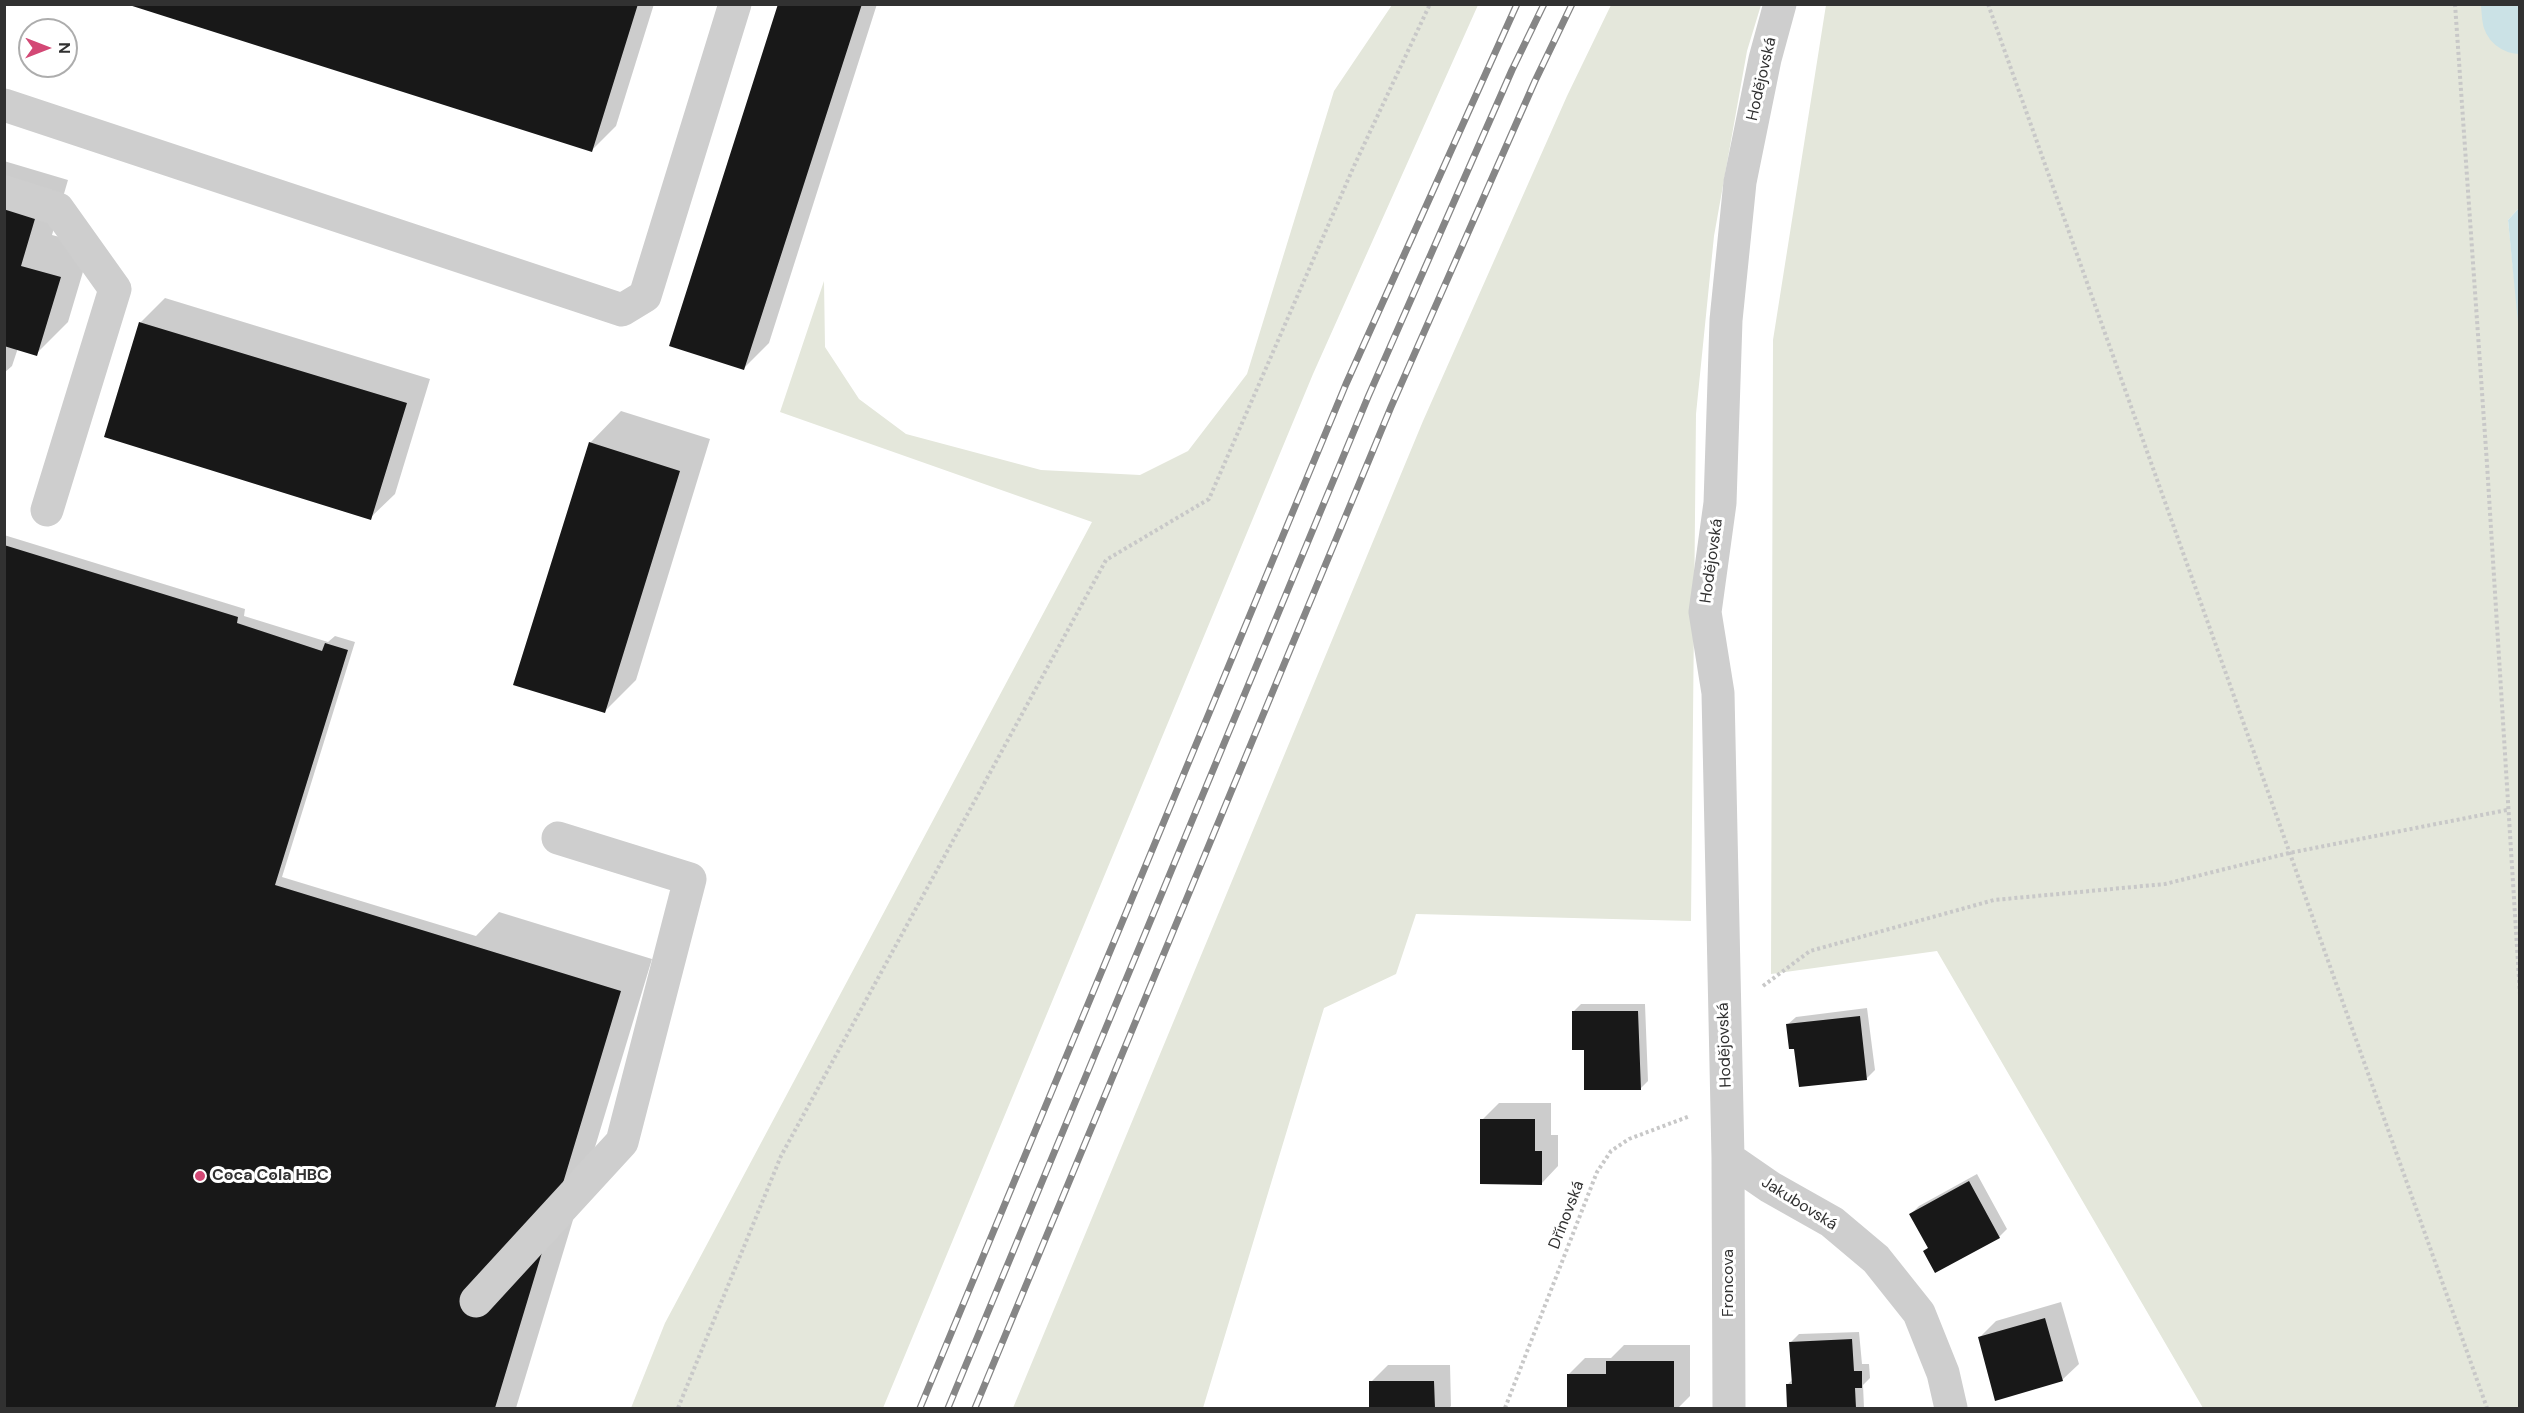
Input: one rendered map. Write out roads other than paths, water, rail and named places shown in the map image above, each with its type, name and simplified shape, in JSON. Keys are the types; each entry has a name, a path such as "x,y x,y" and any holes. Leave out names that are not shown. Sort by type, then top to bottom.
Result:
{"street":[{"path":"4,105 622,310 645,296 735,4"},
{"name":"Hodějovská","path":"1728,1158 1719,693 1705,612 1720,503 1726,320 1740,182 1765,59 1780,4"},
{"path":"4,192 58,209 115,289 47,510"},
{"path":"476,1301 622,1142 690,879 558,838"},
{"name":"Froncova","path":"1728,1158 1730,1408"},
{"name":"Jakubovská","path":"1728,1158 1770,1187 1832,1222 1876,1259 1919,1313 1943,1373 1952,1408"}],"water":[{"path":"2519,208 2519,333 2508,220"}],"waterway":[{"path":"2519,4 2520,16"}],"railway":[{"path":"920,1408 1346,384 1517,4"},
{"path":"948,1408 1368,397 1512,70 1544,4"},
{"path":"975,1408 1391,407 1535,81 1572,4"}],"place":[{"name":"Coca Cola HBC","path":"200,1176"}]}
